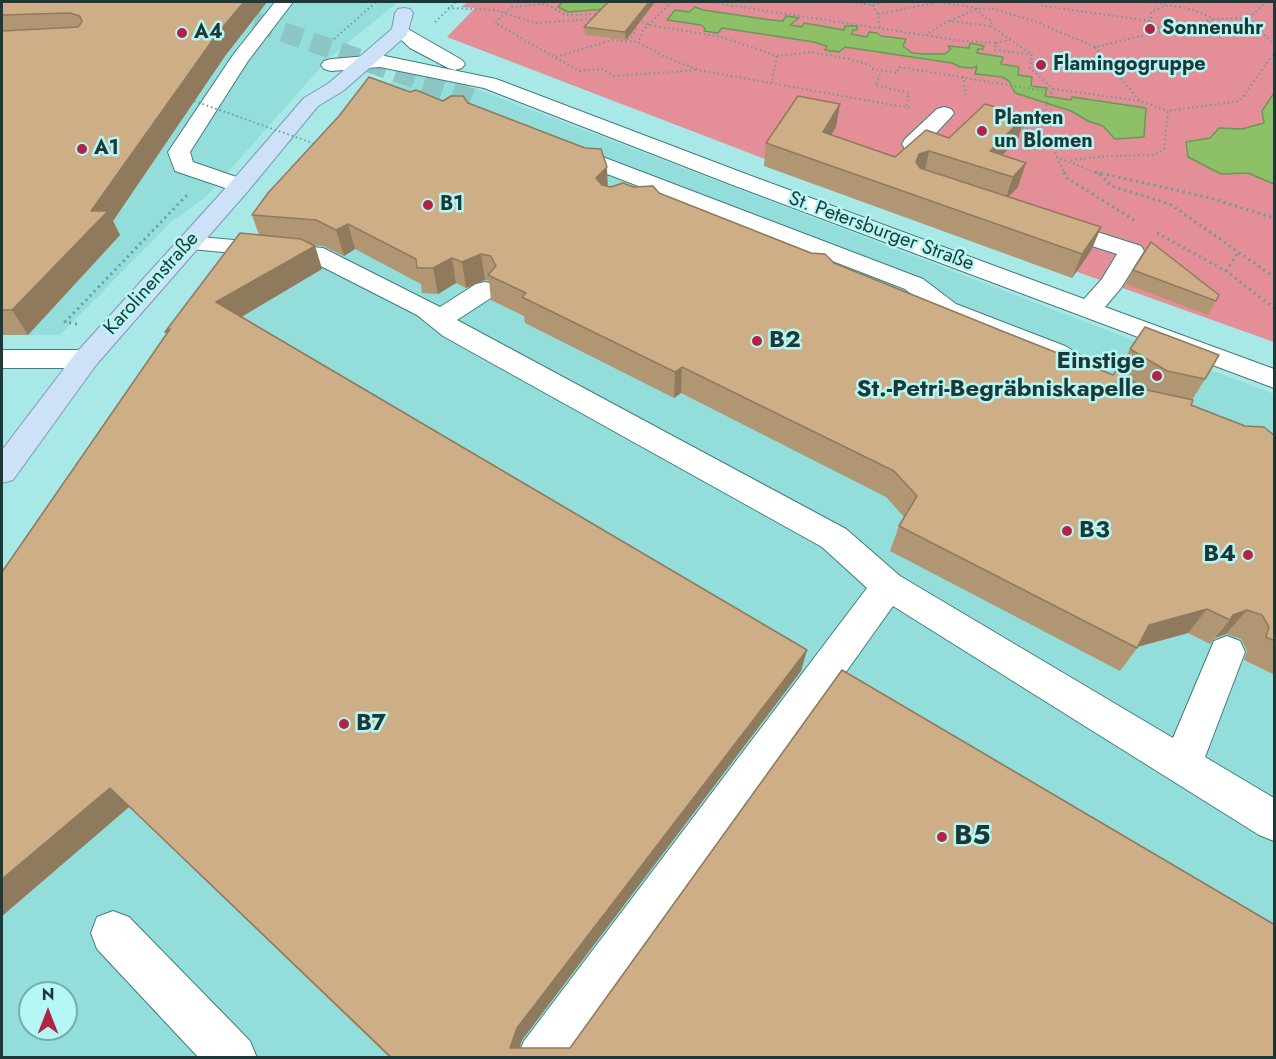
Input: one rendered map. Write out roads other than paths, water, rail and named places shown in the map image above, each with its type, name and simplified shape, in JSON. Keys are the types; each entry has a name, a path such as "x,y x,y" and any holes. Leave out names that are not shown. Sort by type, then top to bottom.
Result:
{"main road":[{"path":"383,23 403,22 419,2"},
{"name":"Karolinenstraße","path":"2,472 86,359 240,186 310,102 336,87 403,22"},
{"name":"Karolinenstraße","path":"310,102 314,85 352,44"}],"street":[{"path":"240,186 183,166 179,152 240,59 284,2"},
{"name":"St. Petersburger Straße","path":"403,22 429,51 484,92"},
{"name":"St. Petersburger Straße","path":"331,65 371,54 738,178 1275,379"},
{"path":"484,92 644,164 705,204"},
{"path":"913,144 944,113"},
{"path":"548,143 914,284 947,310 1055,352 1113,388"},
{"path":"705,204 738,178"},
{"path":"620,197 644,180"},
{"path":"1033,219 1132,251 1112,283 1089,309"},
{"path":"189,243 314,253 426,309 453,330 834,538 888,586 1275,821"},
{"path":"439,319 485,290"},
{"path":"2,359 86,359"},
{"path":"541,1058 888,586"},
{"path":"1182,765 1227,652"},
{"path":"113,933 233,1058"}],"tunnel":[{"path":"198,2 479,101"}],"place":[{"name":"Sonnenuhr","path":"1150,29"},
{"name":"A4","path":"182,33"},
{"name":"Flamingogruppe","path":"1041,65"},
{"name":"Planten un Blomen","path":"982,131"},
{"name":"A1","path":"82,149"},
{"name":"B1","path":"428,205"},
{"name":"B2","path":"757,341"},
{"name":"Einstige St.-Petri-Begräbniskapelle","path":"1157,376"},
{"name":"B3","path":"1067,531"},
{"name":"B4","path":"1248,555"},
{"name":"B7","path":"344,724"},
{"name":"B5","path":"942,837"}]}
